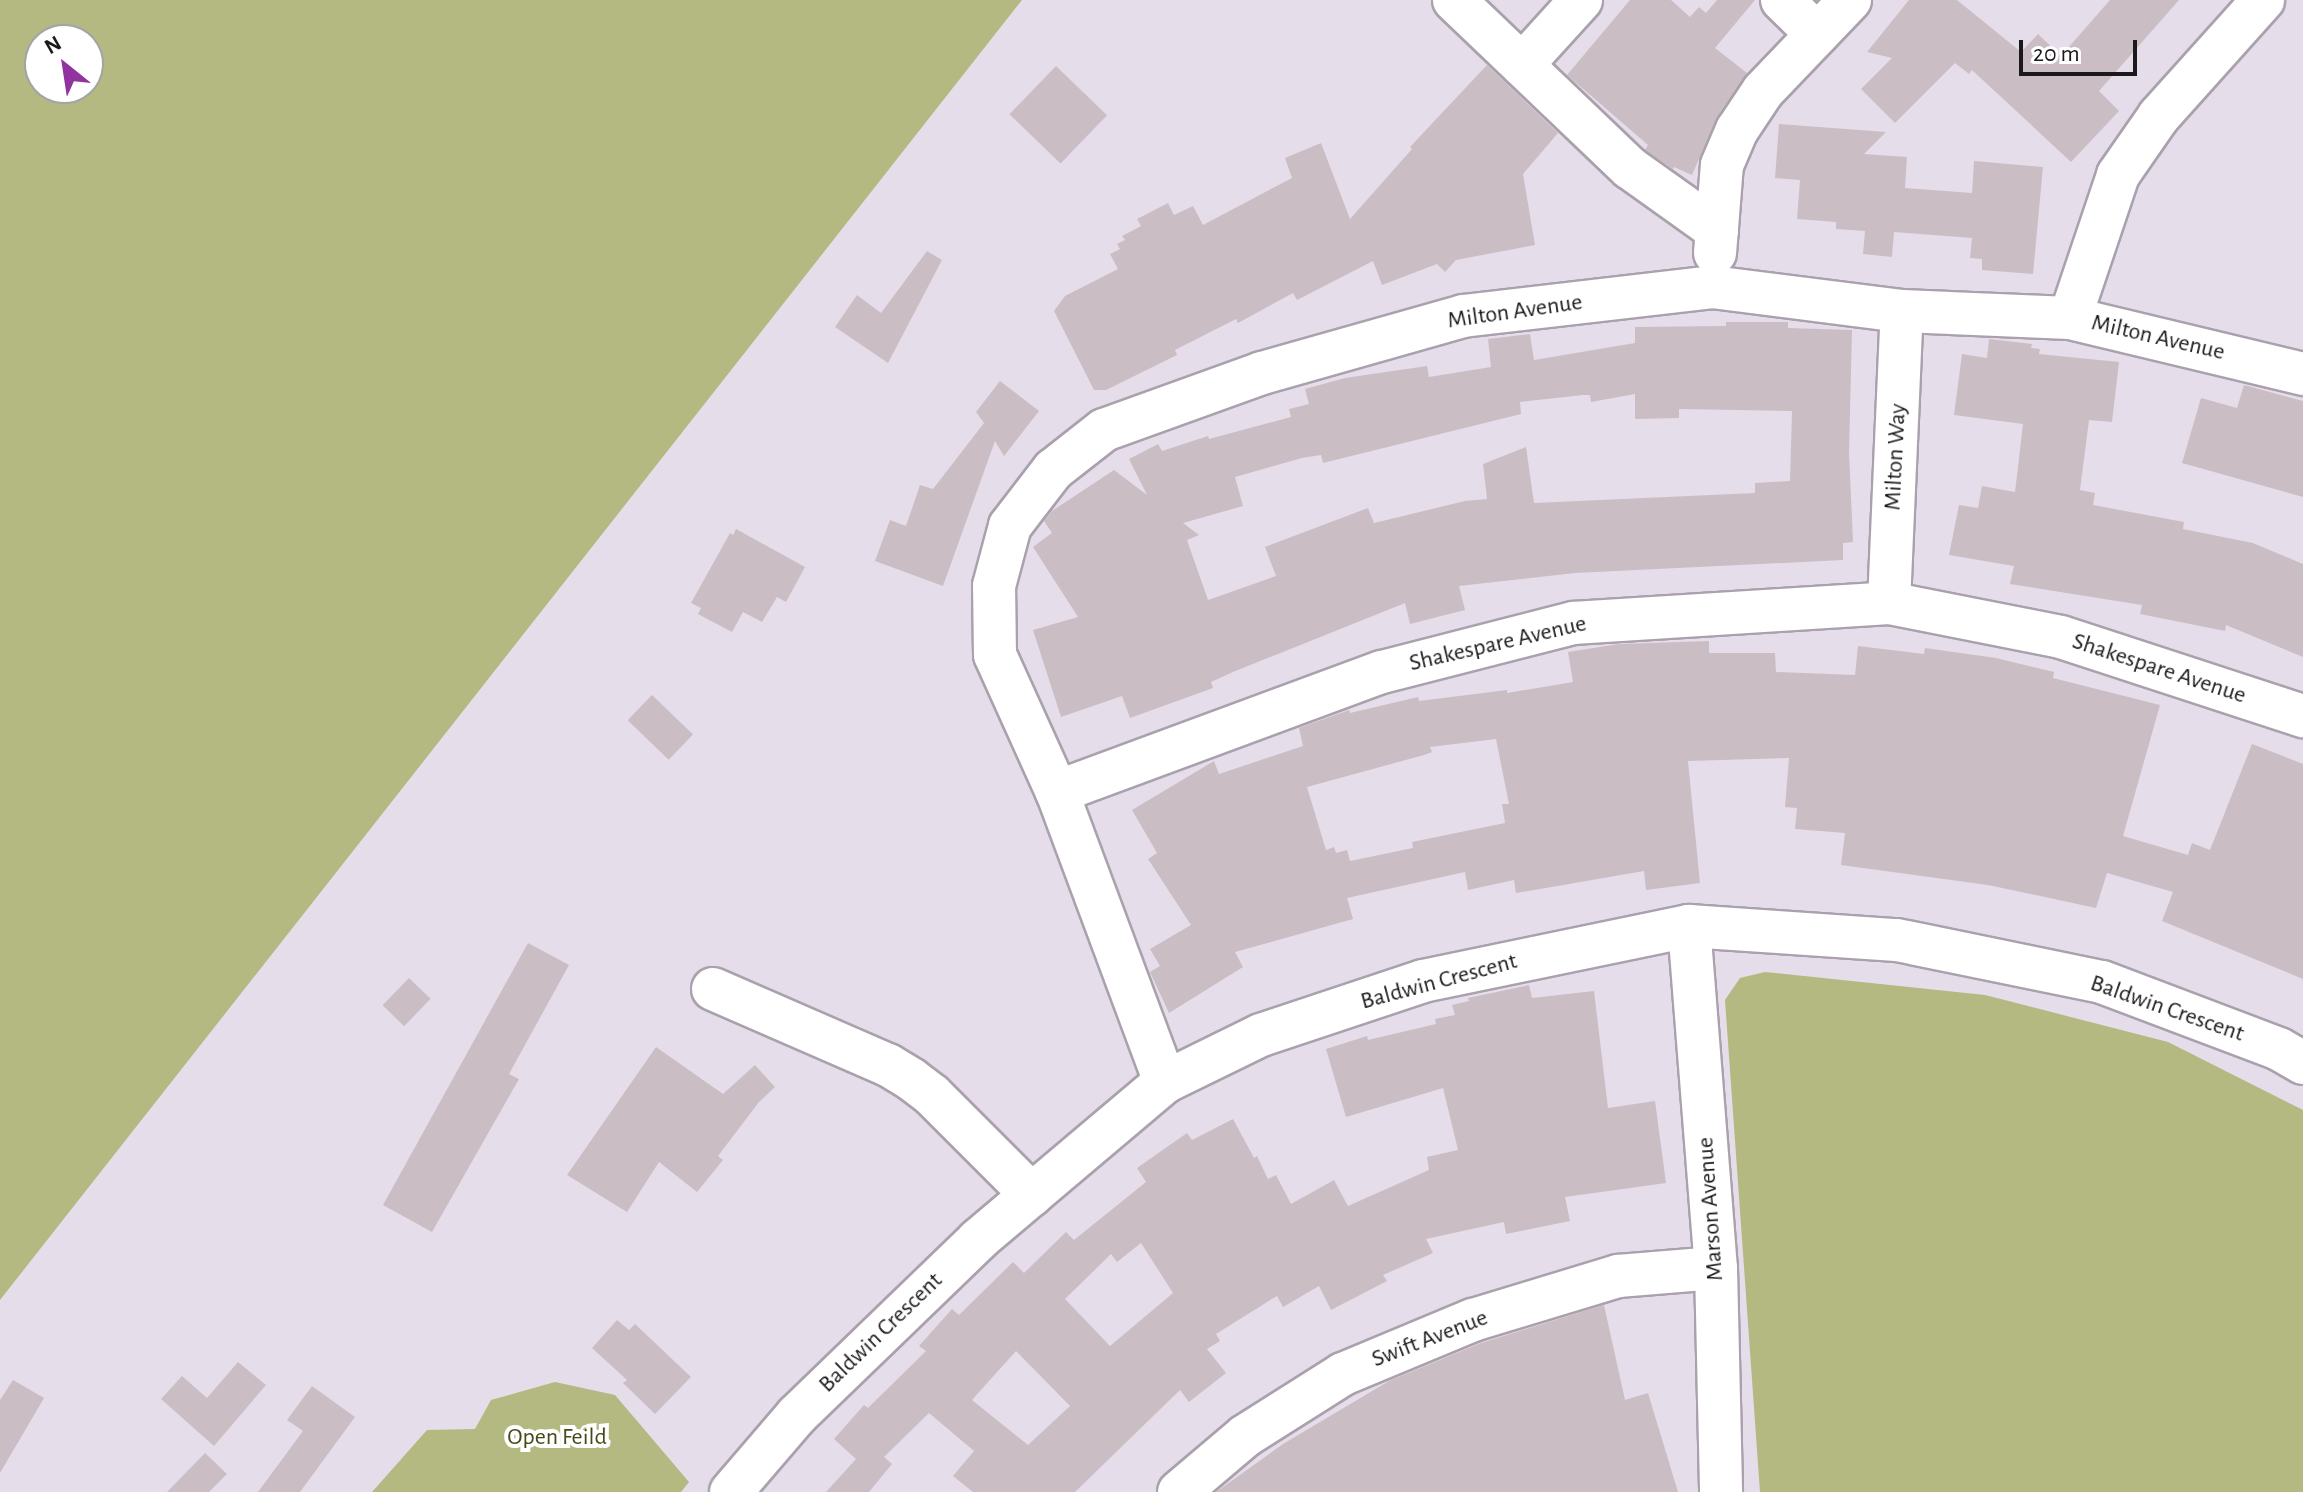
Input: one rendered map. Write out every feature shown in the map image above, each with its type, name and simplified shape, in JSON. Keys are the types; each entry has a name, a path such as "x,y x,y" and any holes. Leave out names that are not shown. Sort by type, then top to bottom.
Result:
{"street":[{"path":"1454,0 1630,168 1717,230"},
{"path":"1522,65 1581,0"},
{"path":"1782,0 1817,34"},
{"path":"1712,287 1722,165 1737,130 1763,91 1850,0"},
{"path":"2070,318 2118,175 2159,116 2263,0"},
{"name":"Milton Avenue","path":"1057,792 995,655 994,586 1010,526 1053,470 1104,430 1262,373 1463,316 1712,287 1902,311 2070,318 2303,374"},
{"name":"Milton Way","path":"1889,603 1902,311"},
{"name":"Shakespare Avenue","path":"1057,792 1382,672 1573,623 1889,603 2061,637 2303,716"},
{"path":"1057,792 1165,1082"},
{"name":"Baldwin Crescent","path":"731,1492 797,1415 978,1240 1165,1082 1261,1035 1423,981 1689,926 1897,940 2102,982 2279,1049 2303,1063"},
{"name":"Marson Avenue","path":"1689,926 1716,1268 1721,1492"},
{"path":"713,989 888,1065 911,1079 932,1095 1032,1195"},
{"name":"Swift Avenue","path":"1179,1492 1245,1436 1343,1374 1473,1320 1618,1276 1716,1268"}],"green space":[{"path":"0,0 1022,0 0,1300"},
{"path":"1765,972 1985,995 2168,1042 2303,1110 2303,1492 1760,1492 1725,1000 1740,978"},
{"name":"Open Feild","path":"555,1382 615,1395 689,1482 681,1492 372,1492 427,1430 475,1429 491,1400"}],"building":[{"path":"1630,0 1671,0 1690,17 1699,7 1706,13 1717,0 1755,0 1715,48 1747,73 1717,117 1692,175 1673,169 1645,150 1648,145 1567,75"},
{"path":"1909,0 1957,0 2021,52 2038,34 2061,56 2110,0 2179,0 2099,91 2119,111 2071,162 1972,70 1969,74 1955,63 1895,123 1861,89 1892,58 1867,52"},
{"path":"1487,65 1558,133 1523,174 1535,245 1456,260 1445,272 1437,264 1382,285 1373,261 1297,300 1293,293 1238,323 1236,319 1175,350 1177,355 1106,390 1094,390 1054,311 1065,296 1118,269 1110,254 1120,249 1117,244 1125,240 1122,236 1141,226 1137,219 1168,203 1174,215 1193,206 1203,225 1292,178 1285,158 1321,143 1350,219 1412,149 1410,147"},
{"path":"1056,66 1107,115 1061,164 1009,114"},
{"path":"1779,124 1886,132 1864,154 1907,157 1905,188 1972,193 1974,161 2043,167 2033,274 1982,270 1982,259 1970,258 1972,238 1894,232 1892,257 1863,254 1865,231 1836,229 1836,222 1797,219 1800,180 1775,178"},
{"path":"927,251 942,260 888,363 835,327 857,295 881,313"},
{"path":"1726,322 1788,322 1788,328 1852,330 1849,452 1853,542 1843,543 1843,560 1575,573 1459,586 1465,610 1410,624 1405,603 1233,672 1211,682 1213,688 1130,718 1122,696 1061,717 1033,630 1078,617 1033,547 1052,533 1044,521 1052,511 1114,470 1147,495 1129,459 1158,444 1162,451 1208,436 1209,439 1291,417 1289,409 1309,404 1305,389 1345,378 1427,366 1429,377 1491,367 1488,339 1530,334 1534,360 1635,343 1635,327 1726,326","holes":["1635,394 1635,419 1679,418 1679,409 1792,411 1790,481 1755,483 1755,493 1534,503 1526,447 1483,464 1487,499 1465,501 1374,523 1368,508 1265,547 1276,576 1208,600 1187,540 1199,535 1183,523 1243,506 1235,477 1302,458 1321,455 1323,463 1521,414 1520,402 1583,395 1590,395 1591,402"]},
{"path":"1989,339 2032,344 2031,348 2040,349 2039,354 2119,362 2112,422 2089,420 2080,490 2095,493 2093,505 2184,522 2183,529 2253,543 2303,564 2303,657 2226,625 2225,631 2140,614 2142,605 2010,584 2014,566 1949,555 1959,505 1978,508 1982,486 2015,492 2023,424 1954,415 1962,354 1987,358"},
{"path":"1000,381 1039,411 1004,456 995,441 943,586 875,561 890,520 906,526 920,485 933,489 984,423 976,412"},
{"path":"2244,385 2303,401 2303,497 2182,463 2201,398 2237,408"},
{"path":"736,529 805,567 786,602 777,597 762,622 743,612 732,632 698,614 701,608 691,603 730,533 733,535"},
{"path":"1709,641 1709,653 1775,653 1776,672 1855,675 1858,646 1924,654 1925,648 1996,658 2054,672 2053,678 2160,705 2123,836 2188,855 2192,843 2210,850 2252,744 2303,764 2303,979 2162,921 2173,892 2107,873 2096,908 1988,885 1841,865 1845,833 1795,829 1797,808 1785,807 1789,758 1688,761 1700,883 1646,890 1644,871 1516,893 1514,880 1468,890 1465,872 1347,898 1353,919 1235,952 1243,967 1169,1013 1150,972 1160,966 1150,949 1191,925 1148,859 1157,853 1132,810 1214,761 1219,774 1303,746 1299,728 1349,710 1350,713 1418,697 1419,701 1507,690 1507,693 1573,682 1568,652 1619,644","holes":["1496,739 1509,804 1502,804 1505,823 1412,842 1413,848 1350,861 1347,850 1336,853 1334,847 1326,850 1307,787 1424,755 1432,752 1430,747"]},
{"path":"652,695 693,735 669,760 628,720"},
{"path":"528,943 569,965 509,1074 519,1079 432,1232 383,1205"},
{"path":"409,978 431,999 404,1026 383,1005"},
{"path":"1529,985 1532,998 1594,991 1608,1108 1655,1101 1666,1183 1565,1197 1570,1221 1506,1234 1504,1222 1426,1239 1433,1253 1383,1275 1387,1281 1331,1310 1319,1286 1283,1307 1277,1296 1216,1334 1220,1341 1207,1349 1226,1373 1189,1402 1180,1390 1075,1492 973,1492 953,1476 974,1451 929,1413 884,1457 892,1464 869,1492 826,1492 856,1459 834,1439 864,1405 868,1408 926,1351 919,1346 952,1309 959,1315 1013,1262 1024,1273 1066,1232 1074,1240 1146,1182 1137,1168 1187,1133 1192,1140 1233,1119 1268,1179 1276,1175 1291,1204 1334,1180 1348,1206 1429,1170 1427,1157 1458,1150 1443,1088 1346,1117 1326,1049 1367,1036 1368,1040 1436,1024 1435,1019 1455,1015 1452,1005 1469,1001 1468,998","holes":["1141,1243 1173,1293 1110,1346 1065,1299 1111,1254 1117,1262","1016,1351 1070,1406 1028,1445 972,1400"]},
{"path":"656,1047 723,1094 755,1065 775,1087 759,1102 718,1156 723,1160 697,1192 659,1162 627,1212 567,1175"},
{"path":"1604,1305 1625,1400 1648,1393 1678,1492 1216,1492 1283,1444 1389,1381 1481,1343"},
{"path":"617,1320 629,1330 635,1324 691,1377 655,1414 623,1383 627,1380 592,1348"},
{"path":"238,1362 266,1385 214,1446 161,1399 182,1376 207,1398"},
{"path":"13,1380 44,1398 0,1473 0,1400"},
{"path":"312,1386 355,1417 300,1492 258,1492 303,1431 287,1420"},
{"path":"205,1453 227,1474 209,1492 167,1492"}]}
